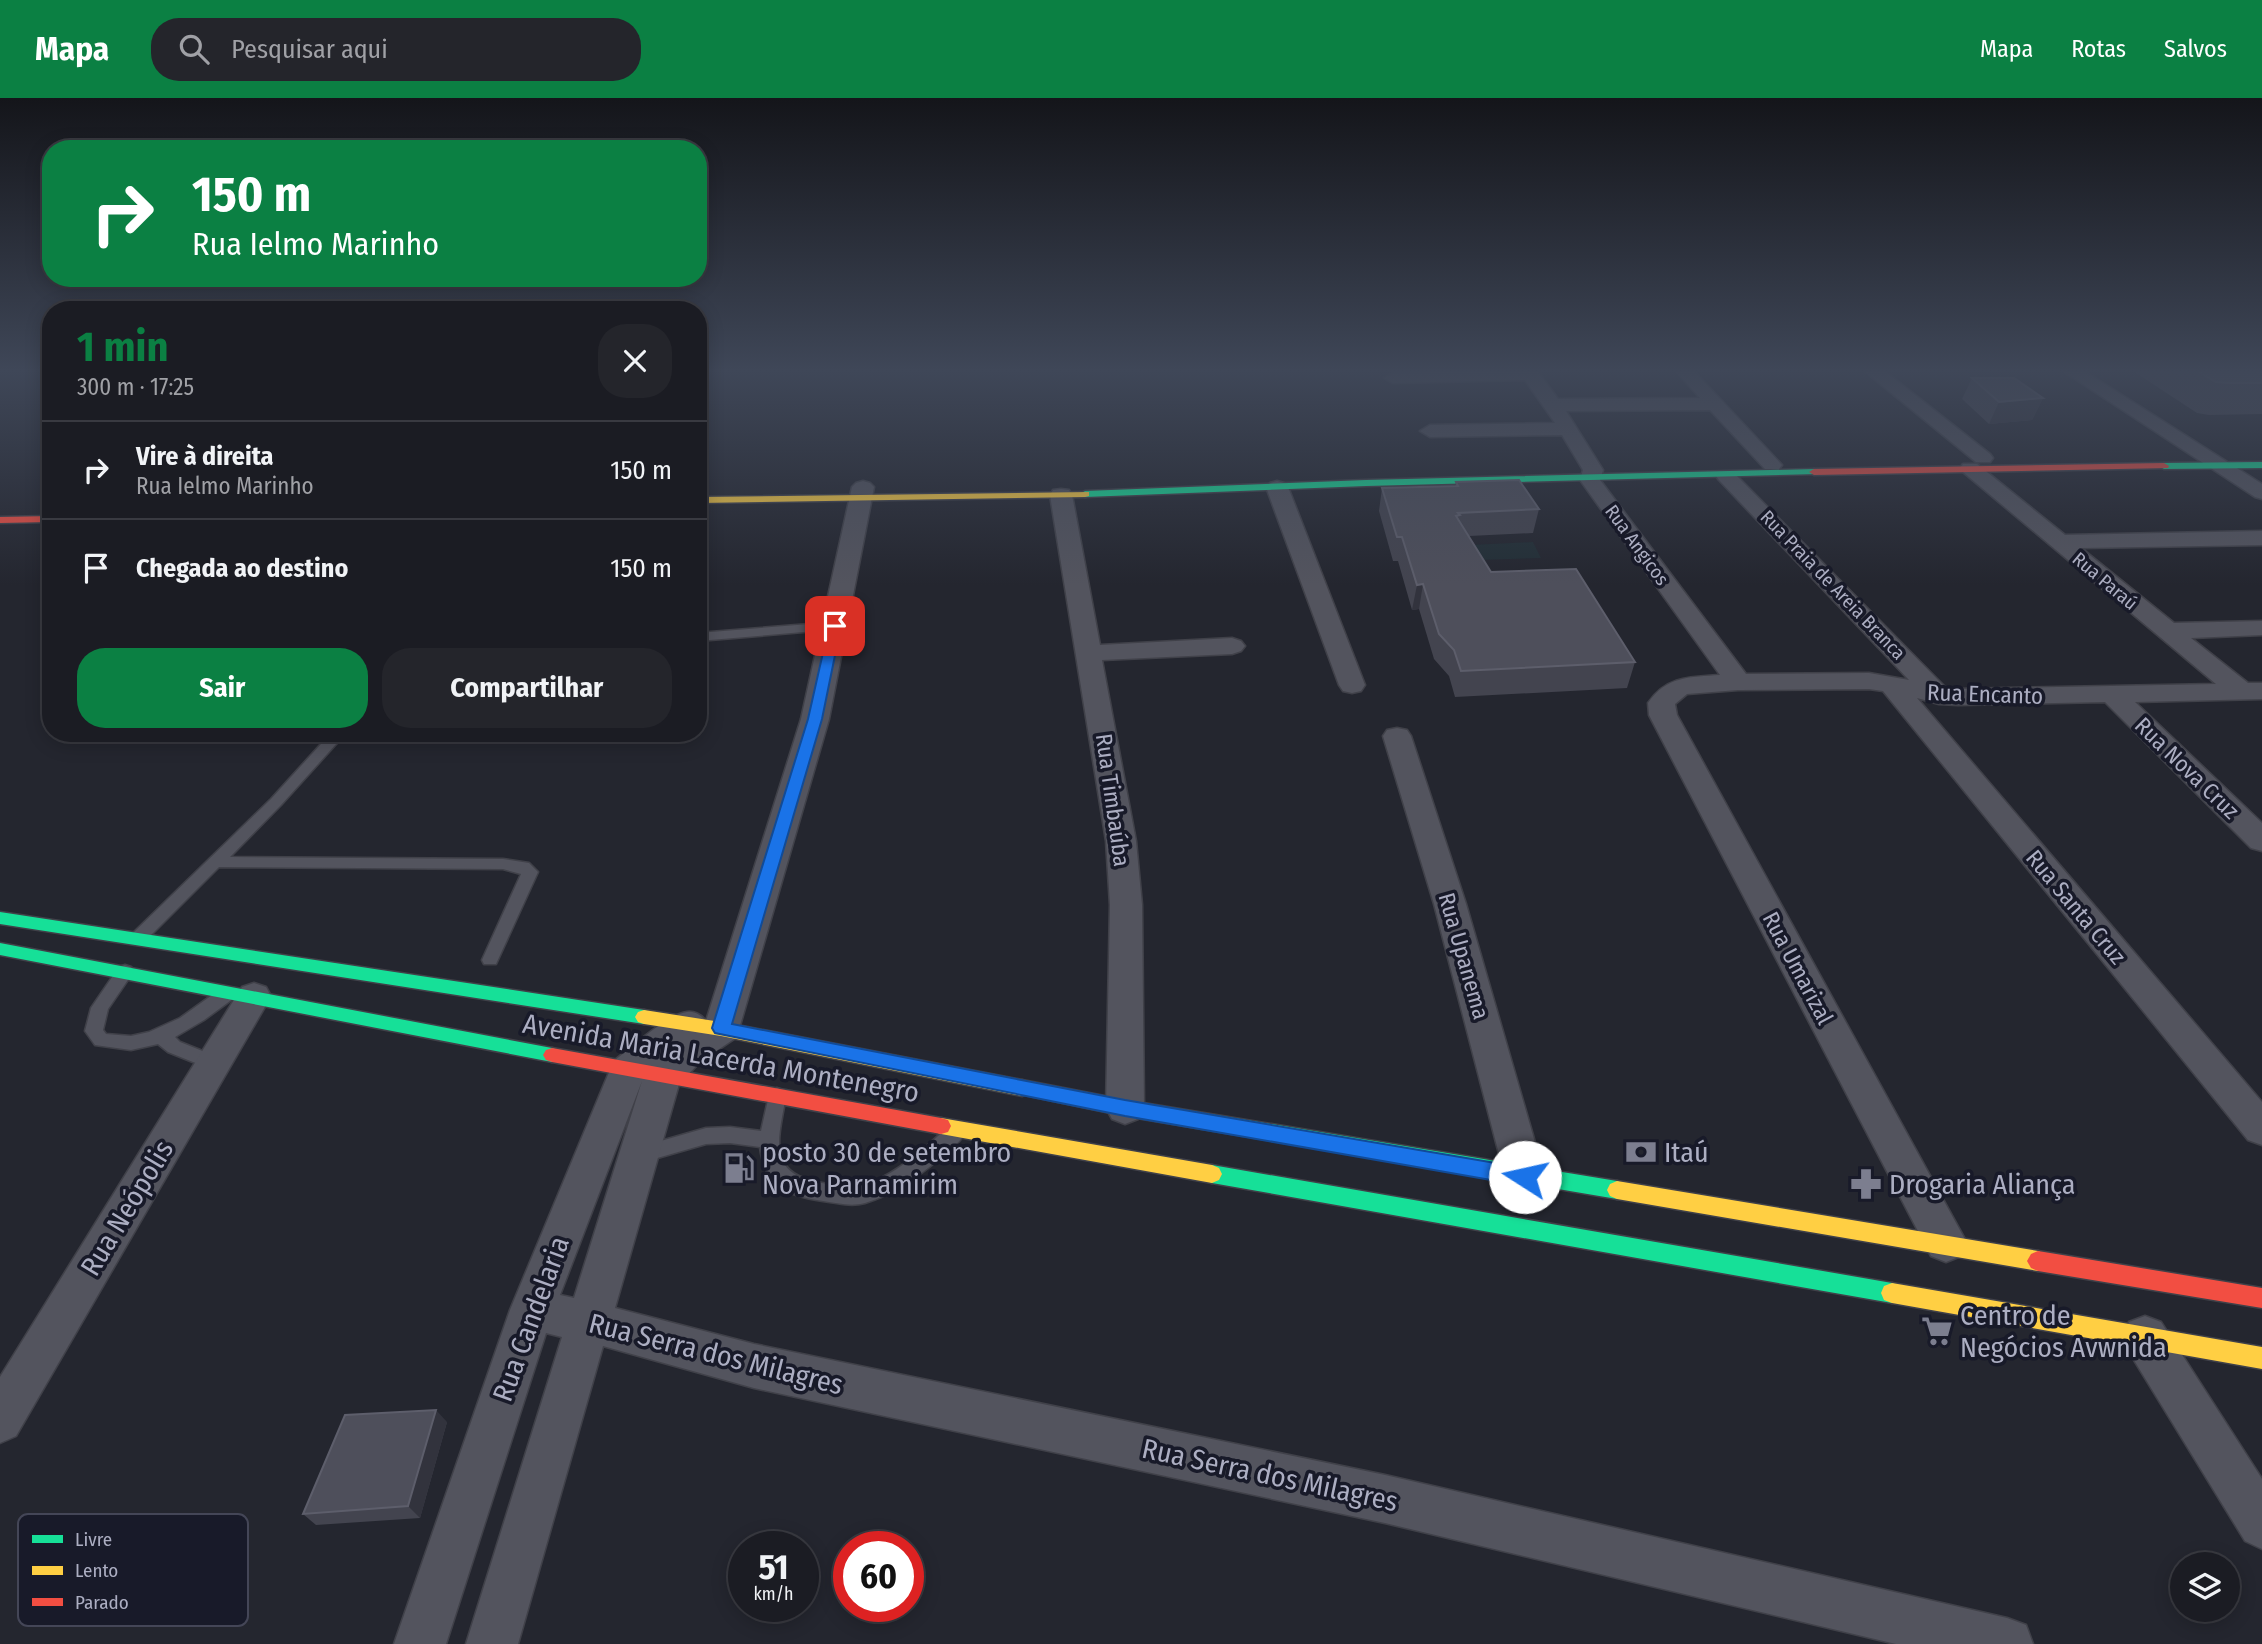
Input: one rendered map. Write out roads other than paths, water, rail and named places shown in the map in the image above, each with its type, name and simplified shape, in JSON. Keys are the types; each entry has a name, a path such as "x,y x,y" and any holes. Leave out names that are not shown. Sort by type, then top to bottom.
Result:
{"street":[{"name":"Rua Angicos","path":"1575,441 1591,475 1738,682"},
{"path":"1750,441 1772,465"},
{"name":"Rua Paraú","path":"1952,441 2058,542 2166,631 2252,692"},
{"path":"2182,441 2262,493"},
{"path":"707,488 1062,495 1591,475 1772,465 2211,460 2262,455"},
{"path":"2211,460 2262,464"},
{"path":"707,500 1375,472 1726,476 1977,463"},
{"name":"Rua Praia de Areia Branca","path":"1726,476 1939,696"},
{"path":"1277,487 1352,685"},
{"path":"492,1644 590,1322 637,1155 645,1073 705,1027 815,719 862,493"},
{"name":"Rua Timbaúba","path":"1062,495 1124,867 1125,1108"},
{"path":"0,520 42,519"},
{"path":"2058,542 2262,538"},
{"path":"2166,631 2262,628"},
{"path":"1089,653 1232,646"},
{"name":"Rua Encanto","path":"1669,693 1681,686 1738,682 1870,681 1939,696 2252,692"},
{"name":"Rua Santa Cruz","path":"1891,684 2262,1129"},
{"name":"Rua Umarizal","path":"1669,693 1661,702 1663,715 1946,1243"},
{"name":"Rua Nova Cruz","path":"2112,694 2262,841"},
{"name":"Rua Upanema","path":"1397,736 1450,904 1525,1177"},
{"path":"2230,812 2262,811"},
{"name":"Avenida Maria Lacerda Montenegro","path":"0,918 139,937 705,1027 1125,1108 1525,1177 1946,1243 2262,1298"},
{"path":"105,967 139,937"},
{"name":"Avenida Maria Lacerda Montenegro","path":"0,948 645,1073 2262,1358"},
{"name":"Rua Neópolis","path":"0,1420 214,1063 243,993"},
{"name":"Rua Candelaria","path":"420,1644 532,1310 645,1073"},
{"name":"Rua Serra dos Milagres","path":"532,1310 590,1322 754,1366 1385,1499 2007,1644"},
{"path":"2145,1337 2262,1524"}],"lane":[{"path":"707,636 835,626"},
{"path":"139,937 217,862 330,742"},
{"path":"217,862 502,864 523,867 530,872 490,960"},
{"path":"125,971 100,1008 94,1031 101,1040 138,1043 183,1025 243,993"},
{"path":"160,1035 174,1047 214,1063"},
{"path":"777,1096 769,1140 771,1158 779,1174 794,1186 846,1198 872,1192 897,1180 959,1129"},
{"path":"637,1155 706,1136 730,1135 769,1140"}],"place":[{"name":"Itaú","path":"1641,1152"},
{"name":"posto 30 de setembro Nova Parnamirim","path":"739,1168"},
{"name":"Drogaria Aliança","path":"1866,1184"},
{"name":"Centro de Negócios Avwnida","path":"1937,1331"}]}
